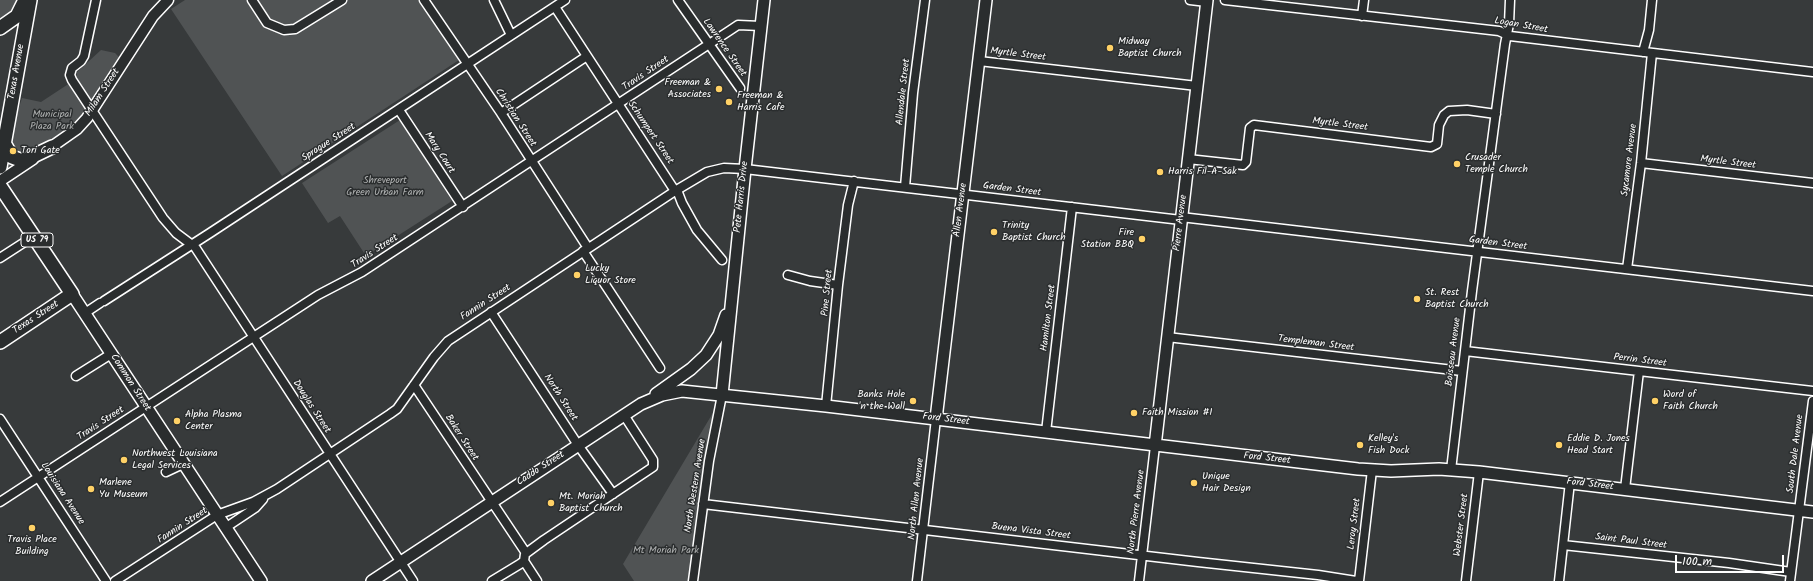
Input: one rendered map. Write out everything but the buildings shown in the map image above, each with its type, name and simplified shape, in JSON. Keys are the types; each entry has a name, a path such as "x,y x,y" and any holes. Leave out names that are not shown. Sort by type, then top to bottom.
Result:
{"main road":[{"path":"0,29 17,16 25,0"},
{"name":"Texas Avenue","path":"0,167 30,0"},
{"name":"Pete Harris Drive","path":"722,395 764,0"},
{"name":"Allen Avenue","path":"936,419 986,0"},
{"name":"Pierre Avenue","path":"1155,446 1207,1"},
{"path":"0,29 6,29 16,33 22,42"},
{"path":"4,143 12,157 20,160 25,160 52,146"},
{"name":"Common Street","path":"0,186 261,581"},
{"name":"Texas Street","path":"0,342 72,294"},
{"path":"641,404 691,369 706,355 719,335 732,301"},
{"name":"Caddo Street","path":"372,581 641,404 662,395 675,392 722,395"},
{"name":"Ford Street","path":"722,395 1372,470 1451,470 1479,472 1813,512"}],"street":[{"name":"Douglas Street","path":"96,0 84,56 81,61 72,68 70,73 72,80 163,218 176,233 192,244 413,581"},
{"name":"Milam Street","path":"0,181 77,129 93,110 153,16 168,0"},
{"path":"252,0 267,22 284,30 295,28 342,0"},
{"name":"Christian Street","path":"424,0 501,113 660,368"},
{"path":"494,0 512,35"},
{"name":"Sprague Street","path":"85,313 399,110 565,0"},
{"name":"Lawrence Street","path":"678,0 740,88"},
{"name":"Allendale Street","path":"905,187 913,93 924,0"},
{"path":"1190,0 1207,1"},
{"name":"Logan Street","path":"1225,0 1464,27 1499,32 1510,36 1813,72"},
{"path":"1362,16 1364,0"},
{"name":"Boisseau Avenue","path":"1451,470 1462,371 1507,34 1510,0"},
{"path":"1643,52 1649,30 1652,0"},
{"name":"Schumpert Street","path":"555,7 676,190 697,230 722,260"},
{"name":"Travis Street","path":"0,502 318,295 362,272 463,207 738,25 761,26"},
{"name":"Sycamore Avenue","path":"1627,269 1641,162 1652,53"},
{"path":"501,113 587,56"},
{"name":"Myrtle Street","path":"979,61 1197,86"},
{"name":"Mary Court","path":"399,110 463,207"},
{"name":"Myrtle Street","path":"1188,159 1243,165 1246,162 1250,128 1254,125 1431,147 1436,144 1439,125 1444,115 1449,111 1467,110 1496,114"},
{"name":"Myrtle Street","path":"1641,162 1813,183"},
{"name":"Garden Street","path":"745,169 1072,207 1478,251 1813,291"},
{"name":"Fannin Street","path":"115,581 217,516 266,496 390,414 396,409 434,357 448,341 676,190 707,172 714,170 745,169"},
{"name":"Pine Street","path":"826,406 838,285 848,205 854,181"},
{"name":"Hamilton Street","path":"1046,432 1072,207"},
{"path":"0,258 34,236"},
{"path":"788,275 810,281 838,285"},
{"name":"North Street","path":"491,312 578,445 613,494"},
{"name":"Templeman Street","path":"1167,337 1462,371"},
{"name":"Perrin Street","path":"1465,351 1813,391"},
{"path":"76,376 111,354"},
{"path":"1625,489 1639,371"},
{"name":"Baker Street","path":"414,385 491,502 525,557 537,581"},
{"name":"North Western Avenue","path":"693,581 709,461 722,395"},
{"name":"South Dale Avenue","path":"1790,581 1813,401"},
{"path":"492,581 613,494 651,469 654,464 653,460 624,415"},
{"name":"Louisiana Avenue","path":"0,419 106,581"},
{"name":"North Allen Avenue","path":"917,581 936,419"},
{"name":"North Pierre Avenue","path":"1139,581 1155,446"},
{"path":"166,472 184,464"},
{"name":"Leroy Street","path":"1359,581 1372,470"},
{"name":"Webster Street","path":"1466,581 1479,472"},
{"path":"1559,581 1570,482"},
{"name":"Fannin Street","path":"225,528 255,508 266,496"},
{"name":"Buena Vista Street","path":"703,504 1318,575 1356,581"},
{"name":"Saint Paul Street","path":"1563,545 1729,563 1791,572"}],"green space":[{"path":"0,0 17,0 15,10 2,20 0,18"},
{"path":"185,0 419,0 459,60 282,176 171,9"},
{"name":"Municipal Plaza Park","path":"101,50 115,53 124,62 87,118 13,168 5,168 3,158 22,98 41,102 76,79 77,72"},
{"name":"Shreveport Green Urban Farm","path":"400,120 452,201 366,256 340,216 328,223 302,183"},
{"name":"Mt Moriah Park","path":"714,411 718,416 693,581 634,581 623,564"}],"place":[{"name":"Midway Baptist Church","path":"1110,48"},
{"name":"Freeman & Associates","path":"719,89"},
{"name":"Freeman & Harris Cafe","path":"729,102"},
{"name":"Tori Gate","path":"13,151"},
{"name":"Crusader Temple Church","path":"1457,164"},
{"name":"Harris Fil-A-Sak","path":"1160,172"},
{"name":"Trinity Baptist Church","path":"994,232"},
{"name":"Fire Station BBQ","path":"1142,239"},
{"name":"Lucky Liquor Store","path":"577,275"},
{"name":"St. Rest Baptist Church","path":"1417,299"},
{"name":"Banks Hole 'n the Wall","path":"913,401"},
{"name":"Word of Faith Church","path":"1655,401"},
{"name":"Faith Mission #1","path":"1134,413"},
{"name":"Alpha Plasma Center","path":"177,421"},
{"name":"Kelley's Fish Dock","path":"1360,445"},
{"name":"Eddie D. Jones Head Start","path":"1559,445"},
{"name":"Northwest Louisiana Legal Services","path":"124,460"},
{"name":"Unique Hair Design","path":"1194,483"},
{"name":"Marlene Yu Museum","path":"91,489"},
{"name":"Mt. Moriah Baptist Church","path":"551,503"},
{"name":"Travis Place Building","path":"32,528"}]}
